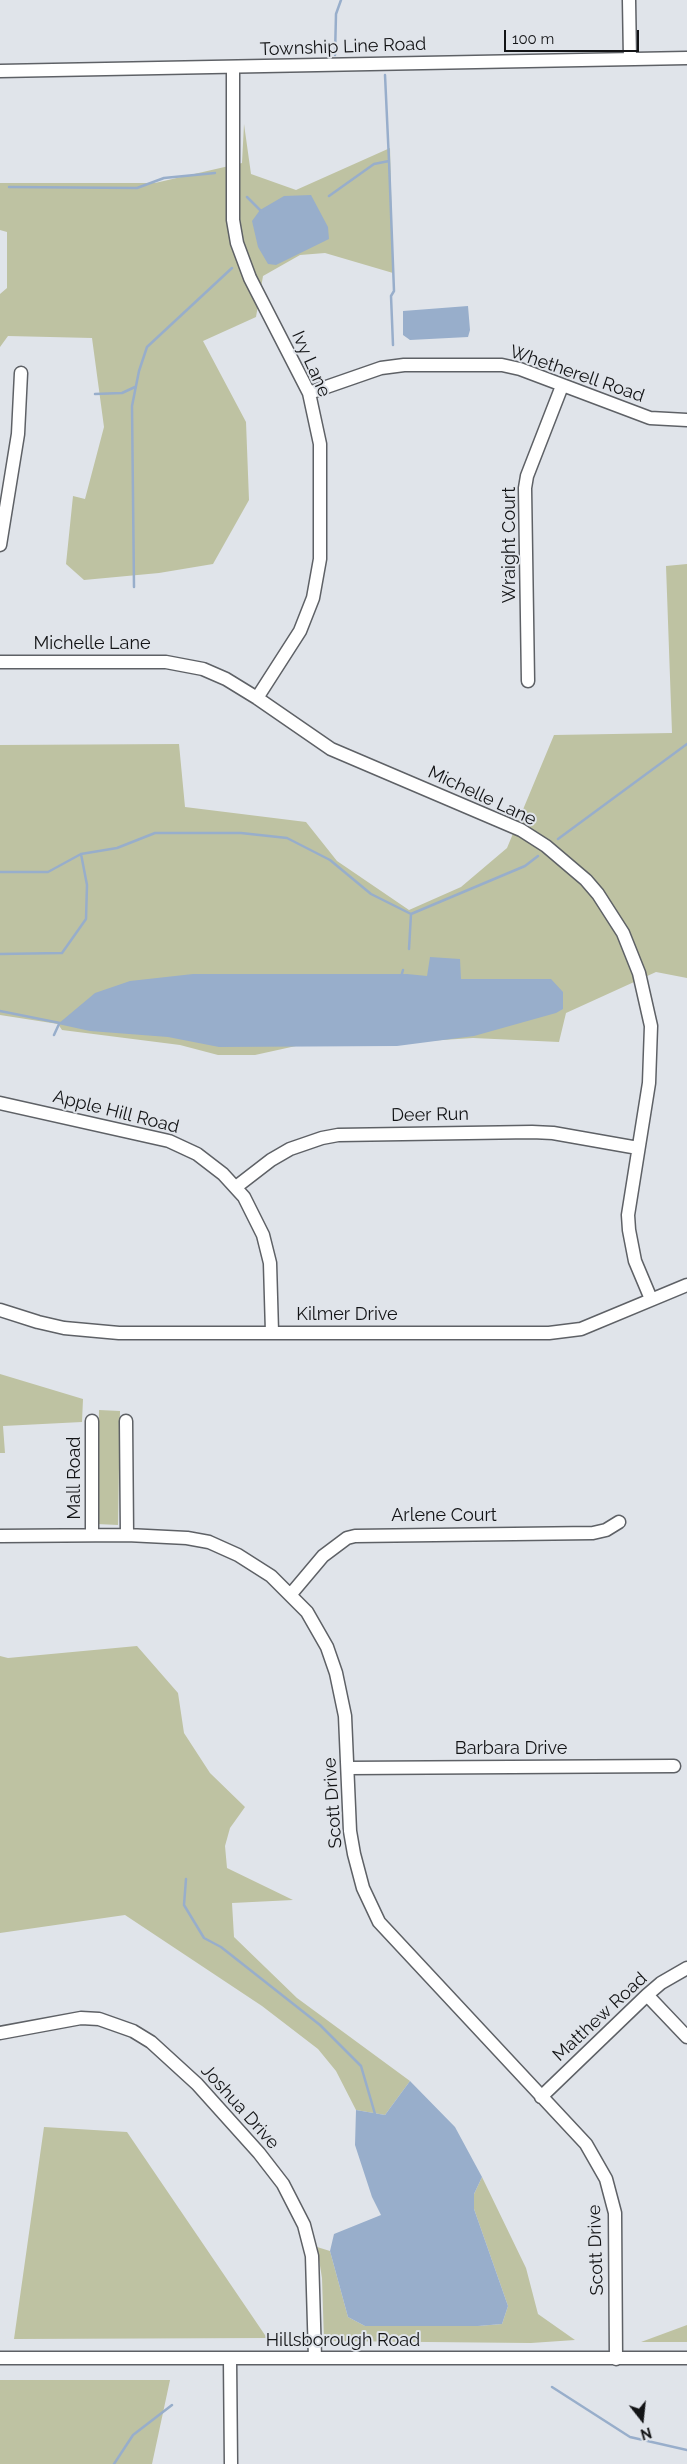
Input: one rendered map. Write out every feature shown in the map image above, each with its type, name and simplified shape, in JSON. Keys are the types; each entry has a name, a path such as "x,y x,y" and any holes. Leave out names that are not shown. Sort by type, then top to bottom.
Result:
{"street":[{"path":"629,0 630,59"},
{"name":"Township Line Road","path":"0,71 687,58"},
{"name":"Ivy Lane","path":"233,68 232,220 237,243 250,278 309,393 320,444 320,559 313,598 300,631 257,698"},
{"name":"Whetherell Road","path":"309,393 381,368 404,365 502,365 520,369 650,418 687,420"},
{"path":"0,545 18,434 21,407 21,373"},
{"name":"Wraight Court","path":"528,681 527,476 562,386"},
{"name":"Michelle Lane","path":"0,662 166,662 203,669 257,698 330,749 521,830 546,846 586,880 598,894 619,926 632,953 646,997 651,1026 649,1083 629,1204 629,1230 635,1261 651,1299"},
{"name":"Apple Hill Road","path":"0,1104 169,1141 197,1154 236,1187 258,1222 267,1248 271,1280 272,1332"},
{"name":"Deer Run","path":"236,1187 271,1160 290,1149 322,1138 338,1135 532,1132 553,1133 638,1148"},
{"name":"Kilmer Drive","path":"0,1310 38,1322 95,1331 568,1331 596,1324 687,1285"},
{"path":"126,1420 127,1535"},
{"name":"Mall Road","path":"92,1421 92,1535"},
{"name":"Arlene Court","path":"291,1594 323,1556 347,1538 355,1536 592,1532 606,1530 619,1522"},
{"name":"Scott Drive","path":"0,1536 127,1535 187,1538 209,1542 238,1555 271,1576 291,1594 319,1631 336,1673 345,1716 350,1831 354,1854 364,1888 379,1922 594,2154 609,2187 615,2213 616,2358"},
{"name":"Barbara Drive","path":"348,1768 674,1766"},
{"name":"Matthew Road","path":"541,2097 647,1995 661,1983 687,1968"},
{"path":"647,1995 687,2037"},
{"name":"Joshua Drive","path":"0,2034 81,2018 99,2019 133,2031 152,2042 197,2084 259,2153 283,2184 304,2225 312,2256 315,2358"},
{"name":"Hillsborough Road","path":"0,2358 687,2358"},
{"path":"230,2359 231,2464"}],"green space":[{"path":"244,124 251,174 296,190 390,148 393,273 325,253 300,255 263,276 256,317 203,341 246,422 249,500 213,564 159,573 84,580 66,564 73,496 85,499 104,427 92,338 8,336 0,347 0,294 7,288 7,232 0,230 0,183 155,183 242,163"},
{"path":"687,564 687,978 656,972 566,1013 559,1042 473,1038 396,1043 305,1044 255,1055 218,1055 180,1045 62,1030 58,1024 0,1015 0,745 179,744 185,807 306,822 337,861 409,910 461,887 507,848 554,735 672,733 666,566"},
{"path":"0,1374 83,1399 82,1422 3,1426 5,1453 0,1453"},
{"path":"99,1410 120,1411 118,1525 97,1524"},
{"path":"137,1646 178,1693 184,1733 210,1773 245,1807 230,1828 225,1846 227,1868 293,1900 232,1903 234,1937 297,1998 410,2081 385,2115 356,2110 336,2071 318,2049 262,2006 125,1915 0,1933 0,1656 8,1658"},
{"path":"44,2127 127,2132 267,2338 14,2339"},
{"path":"482,2177 526,2268 538,2314 575,2340 531,2343 324,2341 322,2278 317,2247 330,2251 348,2317 365,2326 478,2326 502,2324 508,2306 474,2209 474,2194"},
{"path":"687,2325 687,2342 641,2342"},
{"path":"0,2380 170,2380 152,2464 0,2464"}],"water":[{"path":"311,195 328,227 329,239 276,265 268,264 258,247 252,221 260,210 284,196"},
{"path":"468,306 470,330 468,337 410,340 403,335 403,311"},
{"path":"430,957 460,959 461,979 551,979 563,992 563,1009 556,1013 474,1036 397,1046 219,1047 168,1037 90,1031 58,1024 95,993 130,981 193,974 407,974 427,976"},
{"path":"410,2081 455,2127 482,2177 474,2194 474,2209 508,2306 502,2324 478,2326 365,2326 348,2317 330,2251 334,2234 381,2215 372,2197 355,2145 356,2110 385,2115"}],"waterway":[{"path":"335,55 336,14 341,0"},
{"path":"329,196 374,164 389,161 385,75"},
{"path":"389,161 394,291 391,296 393,345"},
{"path":"9,187 137,188 164,178 215,173"},
{"path":"247,197 262,212"},
{"path":"134,587 132,406 139,371 147,347 232,268"},
{"path":"95,394 122,393 135,387"},
{"path":"558,839 687,744"},
{"path":"0,872 48,872 81,854 117,848 155,833 241,833 287,838 330,860 371,894 411,914 525,866 538,856"},
{"path":"0,954 62,953 86,919 87,885 81,854"},
{"path":"409,949 411,914"},
{"path":"401,977 403,970"},
{"path":"0,1011 60,1023"},
{"path":"54,1035 59,1024"},
{"path":"186,1879 184,1905 204,1938 221,1947 320,2025 361,2066 375,2114"},
{"path":"552,2387 630,2437 687,2450"},
{"path":"114,2464 133,2435 172,2405"}]}
